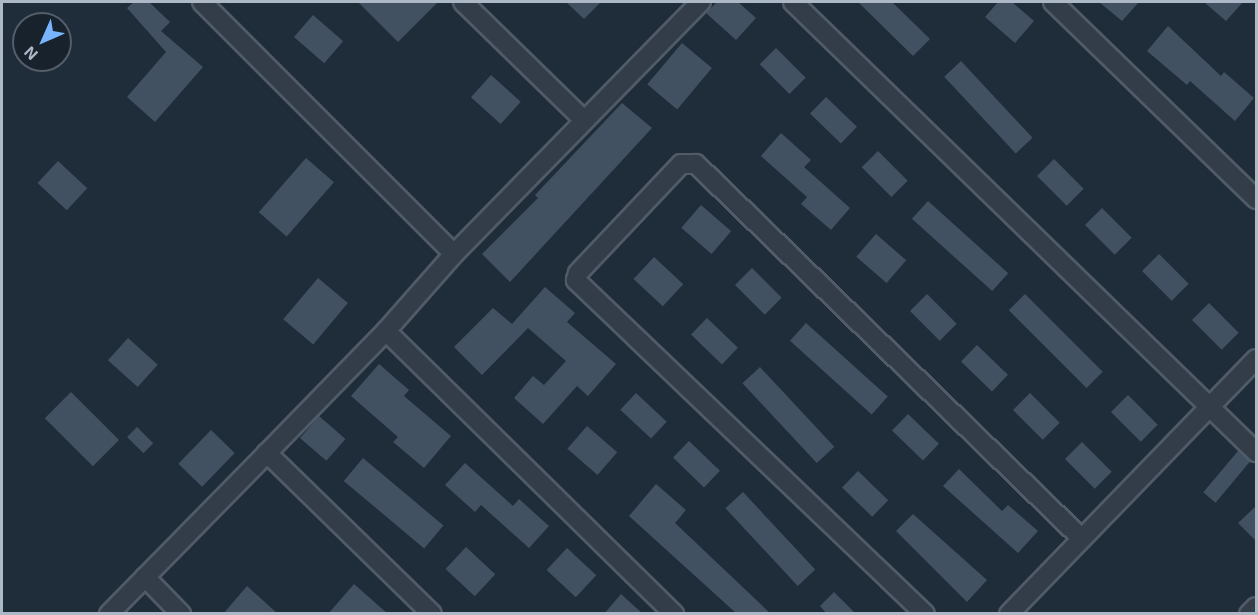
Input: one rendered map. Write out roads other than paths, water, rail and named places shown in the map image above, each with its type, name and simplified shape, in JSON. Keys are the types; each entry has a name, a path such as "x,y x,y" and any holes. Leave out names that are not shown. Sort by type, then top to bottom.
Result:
{"street":[{"path":"202,2 454,254"},
{"path":"462,2 584,120"},
{"path":"109,614 386,331 454,254 701,2"},
{"path":"793,2 1257,452"},
{"path":"1053,2 1257,199"},
{"path":"925,614 576,280 578,273 681,164 696,164 1081,538"},
{"path":"386,331 674,614"},
{"path":"1009,614 1257,359"},
{"path":"267,453 432,614"},
{"path":"145,578 181,614"},
{"path":"1248,614 1257,607"}]}
